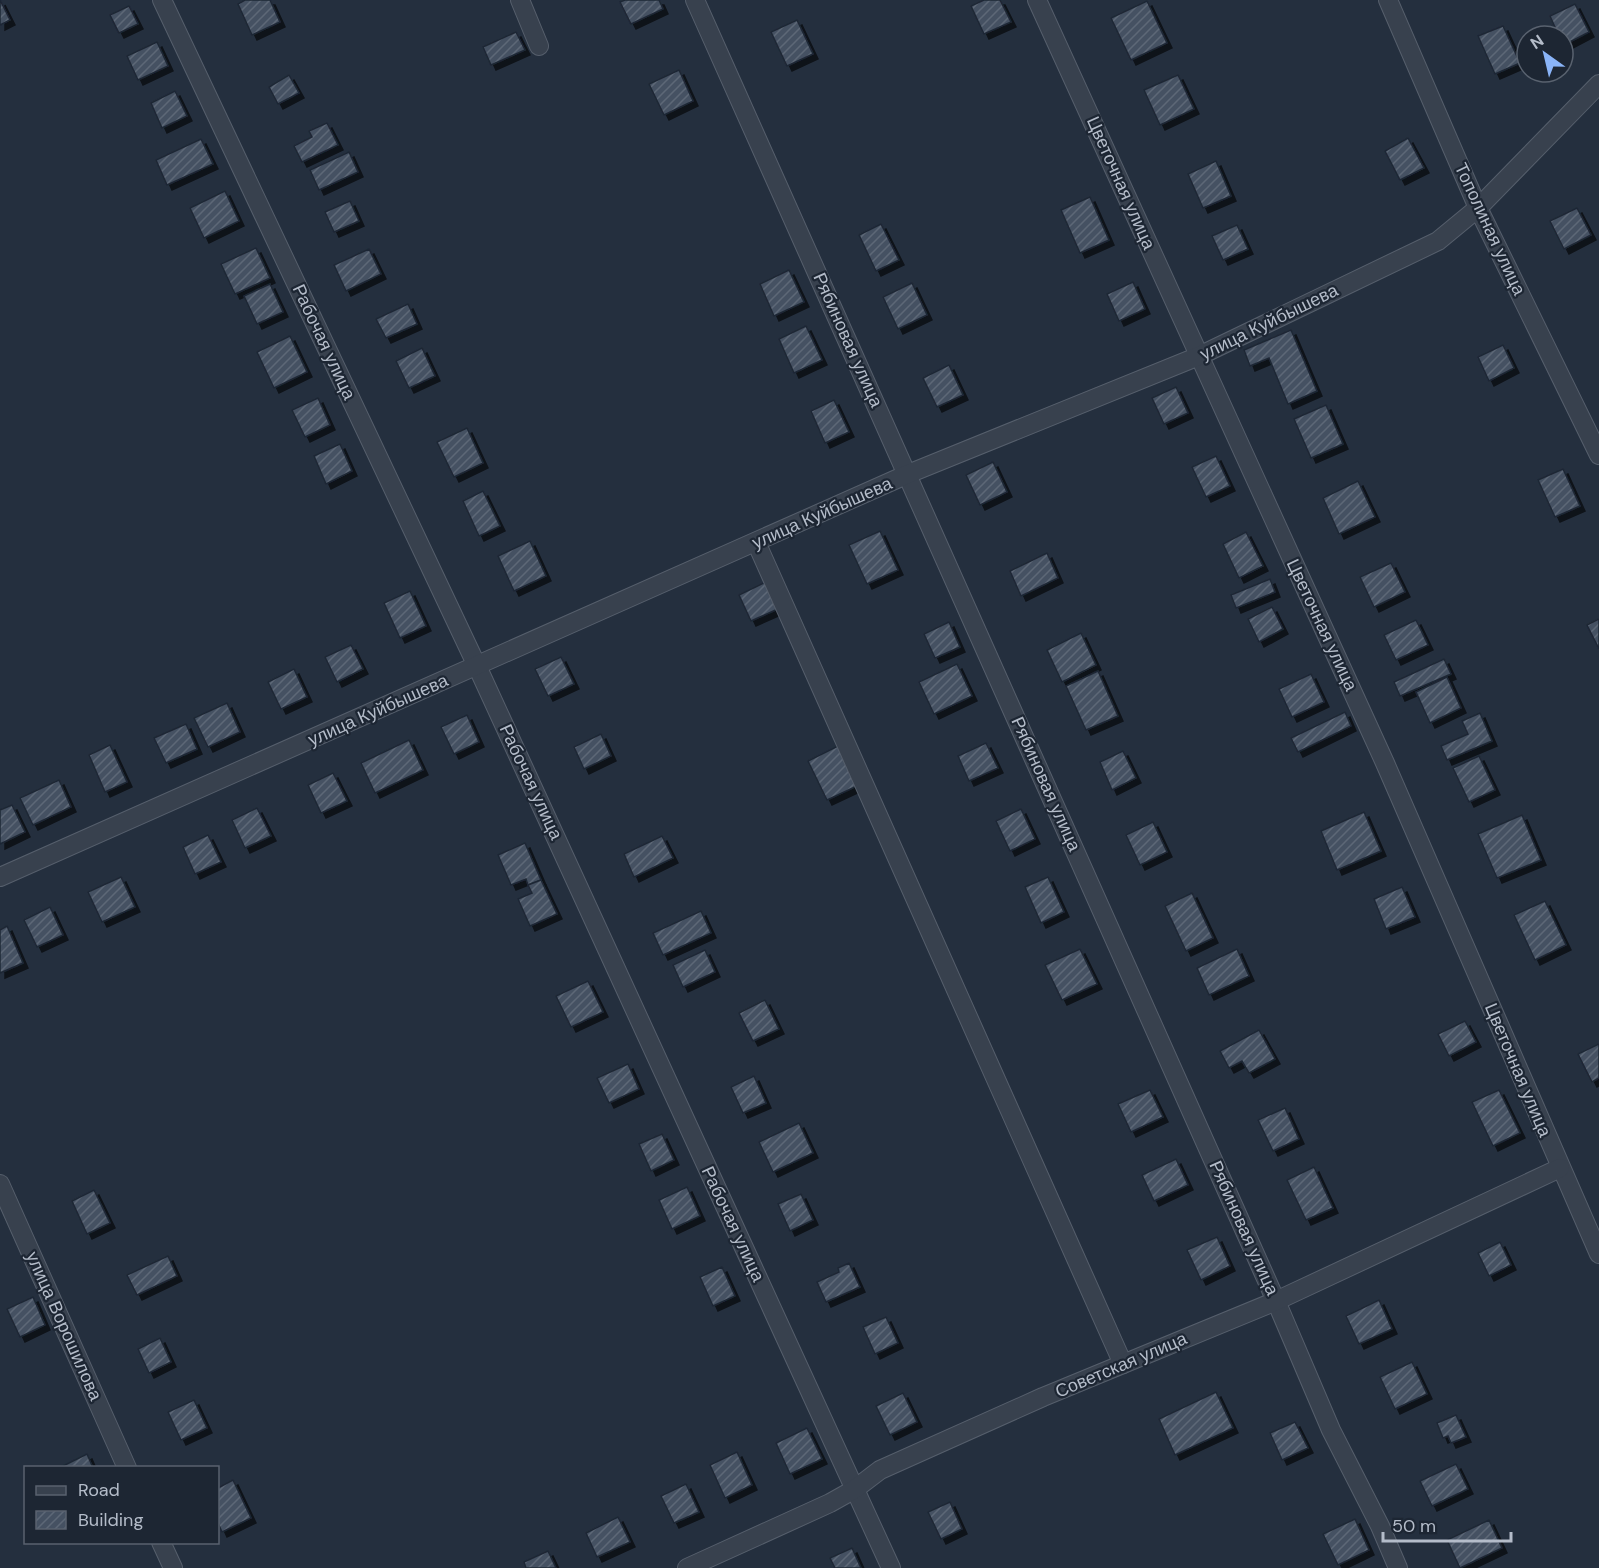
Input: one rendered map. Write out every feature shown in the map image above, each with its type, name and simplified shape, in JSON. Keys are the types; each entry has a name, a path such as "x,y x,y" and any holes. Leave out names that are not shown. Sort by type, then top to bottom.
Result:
{"street":[{"name":"Рабочая улица","path":"162,0 477,666 891,1568"},
{"path":"520,0 539,46"},
{"name":"Рябиновая улица","path":"695,0 1276,1301 1331,1430 1380,1526 1398,1568"},
{"name":"Цветочная улица","path":"1038,0 1385,763 1599,1254"},
{"name":"Тополиная улица","path":"1388,0 1478,208 1599,455"},
{"name":"улица Куйбышева","path":"0,877 908,474 1199,356 1438,242 1478,208 1599,84"},
{"path":"756,543 1123,1364"},
{"name":"Советская улица","path":"687,1568 830,1503 855,1489 880,1470 1123,1364 1276,1301 1560,1168"},
{"name":"улица Ворошилова","path":"0,1184 128,1466"},
{"path":"162,1544 173,1568"}],"building":[{"path":"0,0 10,20 0,25"},
{"path":"245,0 270,0 280,22 252,35 238,4"},
{"path":"659,0 663,9 631,24 620,2"},
{"path":"984,0 1000,0 1011,22 984,34 971,6"},
{"path":"1147,1 1167,43 1131,60 1111,18"},
{"path":"1575,4 1589,32 1575,39 1575,24 1554,24 1550,16"},
{"path":"129,6 138,24 119,33 110,15"},
{"path":"797,20 813,54 787,66 771,32"},
{"path":"1503,26 1515,52 1515,65 1495,74 1478,36"},
{"path":"516,32 525,50 491,65 483,47"},
{"path":"157,42 168,66 138,80 127,56"},
{"path":"679,70 693,101 664,115 649,84"},
{"path":"289,75 299,93 278,104 269,87"},
{"path":"1178,75 1194,109 1160,125 1144,90"},
{"path":"175,91 187,116 162,128 151,103"},
{"path":"327,123 338,145 302,162 294,146 312,137 309,131"},
{"path":"1408,138 1424,168 1400,180 1385,151"},
{"path":"201,139 213,164 167,185 156,160"},
{"path":"349,152 358,172 319,190 310,170"},
{"path":"1216,161 1231,196 1203,208 1188,174"},
{"path":"225,191 239,221 204,238 190,208"},
{"path":"1090,197 1109,240 1080,253 1061,210"},
{"path":"350,201 359,221 334,232 325,212"},
{"path":"1577,208 1591,235 1564,249 1550,221"},
{"path":"881,224 899,260 876,271 859,235"},
{"path":"1237,225 1248,249 1223,260 1212,236"},
{"path":"256,248 270,278 235,294 221,264"},
{"path":"369,249 381,274 346,291 334,265"},
{"path":"789,270 804,302 774,316 760,284"},
{"path":"1133,282 1145,309 1119,321 1107,294"},
{"path":"912,283 927,315 898,329 883,297"},
{"path":"270,284 283,312 257,324 244,296"},
{"path":"408,304 417,324 386,338 376,319"},
{"path":"806,326 822,360 794,373 779,339"},
{"path":"1291,330 1317,391 1288,404 1269,358 1250,366 1244,350"},
{"path":"290,336 307,372 274,388 257,352"},
{"path":"1503,345 1514,368 1489,381 1478,357"},
{"path":"422,348 435,376 409,388 396,361"},
{"path":"949,365 963,395 937,407 923,378"},
{"path":"1176,387 1188,413 1164,424 1152,398"},
{"path":"318,398 330,425 305,437 292,410"},
{"path":"834,400 849,432 825,443 811,411"},
{"path":"1326,405 1343,444 1311,458 1294,419"},
{"path":"467,428 483,463 454,477 437,442"},
{"path":"340,444 352,471 326,484 314,456"},
{"path":"1216,456 1230,486 1206,497 1192,467"},
{"path":"993,462 1007,492 980,505 966,475"},
{"path":"1563,469 1580,506 1555,517 1538,480"},
{"path":"1358,481 1375,517 1339,534 1323,498"},
{"path":"483,491 500,526 479,536 463,501"},
{"path":"880,531 898,570 867,584 849,545"},
{"path":"1246,532 1263,566 1239,578 1223,544"},
{"path":"530,541 546,576 514,591 498,556"},
{"path":"1047,553 1058,578 1021,596 1010,571"},
{"path":"1391,563 1405,592 1374,607 1360,577"},
{"path":"1270,579 1275,592 1236,608 1231,595"},
{"path":"768,581 780,608 751,621 739,595"},
{"path":"410,591 426,626 400,638 384,603"},
{"path":"1272,607 1283,629 1259,642 1248,619"},
{"path":"1599,619 1599,649 1587,625"},
{"path":"1416,620 1428,645 1396,660 1384,635"},
{"path":"949,622 960,647 935,658 924,634"},
{"path":"1081,633 1096,665 1062,682 1047,650"},
{"path":"351,645 363,669 337,682 325,657"},
{"path":"561,657 574,684 548,696 535,669"},
{"path":"1444,659 1451,674 1400,696 1394,682"},
{"path":"957,664 972,696 934,714 919,682"},
{"path":"294,669 307,697 281,709 268,682"},
{"path":"1098,671 1118,716 1086,730 1066,686"},
{"path":"1311,674 1324,702 1292,717 1279,689"},
{"path":"1447,677 1461,708 1430,723 1416,692"},
{"path":"227,703 240,732 208,747 194,718"},
{"path":"1345,712 1351,726 1298,752 1291,738"},
{"path":"1480,713 1492,741 1447,760 1441,746 1468,734 1462,721"},
{"path":"467,715 479,742 454,754 441,727"},
{"path":"186,724 197,749 166,763 154,738"},
{"path":"601,734 611,756 584,769 574,747"},
{"path":"409,740 423,770 375,793 361,763"},
{"path":"986,743 998,768 969,781 958,756"},
{"path":"110,745 127,782 105,792 89,755"},
{"path":"838,746 857,786 827,800 808,761"},
{"path":"1123,751 1136,778 1112,790 1100,762"},
{"path":"1479,756 1495,790 1469,802 1453,768"},
{"path":"333,773 347,801 321,813 308,785"},
{"path":"59,780 71,807 33,825 20,798"},
{"path":"12,805 25,832 0,844 0,810"},
{"path":"257,808 271,836 245,848 232,820"},
{"path":"1021,809 1035,839 1010,851 996,821"},
{"path":"1364,812 1381,851 1337,870 1321,831"},
{"path":"1522,815 1541,860 1497,878 1478,834"},
{"path":"1153,822 1167,852 1140,865 1126,835"},
{"path":"208,835 221,862 195,874 183,847"},
{"path":"662,836 673,858 634,877 624,854"},
{"path":"525,843 541,880 528,885 526,879 511,885 498,855"},
{"path":"121,877 135,907 102,922 88,892"},
{"path":"1048,877 1064,912 1041,923 1025,887"},
{"path":"541,880 557,914 530,926 518,899 532,893 528,885"},
{"path":"1402,887 1415,917 1386,929 1374,899"},
{"path":"1192,893 1213,938 1186,951 1165,906"},
{"path":"1545,901 1566,945 1535,960 1514,915"},
{"path":"50,907 63,935 37,947 24,920"},
{"path":"701,911 711,933 663,955 653,933"},
{"path":"7,926 23,963 0,973 0,930"},
{"path":"1080,949 1097,984 1062,1000 1045,965"},
{"path":"1237,949 1249,976 1209,995 1197,968"},
{"path":"705,950 715,972 683,987 673,965"},
{"path":"588,981 603,1012 571,1027 556,996"},
{"path":"765,1000 779,1029 753,1041 739,1013"},
{"path":"1465,1021 1476,1042 1449,1056 1438,1034"},
{"path":"1259,1030 1275,1059 1249,1073 1242,1061 1229,1068 1220,1051"},
{"path":"1599,1044 1599,1078 1592,1082 1578,1054"},
{"path":"628,1064 639,1089 609,1103 597,1078"},
{"path":"754,1076 766,1103 743,1113 731,1087"},
{"path":"1150,1090 1163,1117 1131,1132 1118,1104"},
{"path":"1499,1090 1520,1133 1493,1146 1472,1102"},
{"path":"1285,1108 1299,1139 1273,1151 1258,1120"},
{"path":"799,1123 813,1153 773,1172 759,1142"},
{"path":"662,1134 674,1160 651,1171 639,1144"},
{"path":"1176,1159 1188,1185 1154,1201 1142,1175"},
{"path":"1314,1167 1333,1208 1306,1220 1287,1180"},
{"path":"687,1187 700,1216 672,1229 659,1200"},
{"path":"94,1190 110,1223 87,1234 72,1201"},
{"path":"801,1194 813,1220 790,1231 778,1204"},
{"path":"1217,1237 1230,1266 1201,1280 1187,1250"},
{"path":"1500,1242 1511,1265 1489,1276 1478,1253"},
{"path":"168,1256 177,1276 137,1295 127,1275"},
{"path":"849,1263 860,1287 826,1302 817,1282 839,1272 838,1268"},
{"path":"722,1267 735,1296 713,1306 700,1277"},
{"path":"33,1297 45,1325 20,1337 7,1309"},
{"path":"1379,1300 1392,1329 1359,1344 1346,1316"},
{"path":"886,1317 898,1343 875,1354 863,1327"},
{"path":"160,1338 171,1362 149,1373 138,1349"},
{"path":"1412,1362 1427,1394 1395,1409 1380,1377"},
{"path":"1216,1392 1233,1428 1175,1455 1159,1419"},
{"path":"903,1393 917,1422 890,1435 876,1406"},
{"path":"194,1400 207,1428 181,1440 168,1412"},
{"path":"1456,1415 1466,1437 1451,1443 1448,1436 1443,1438 1437,1423"},
{"path":"1295,1422 1308,1448 1282,1460 1270,1433"},
{"path":"807,1428 822,1459 790,1474 776,1443"},
{"path":"737,1452 752,1485 725,1498 710,1465"},
{"path":"87,1454 92,1466 63,1466"},
{"path":"1456,1464 1468,1489 1432,1506 1420,1481"},
{"path":"233,1480 251,1518 222,1532 219,1525 219,1487"},
{"path":"686,1484 699,1512 674,1523 661,1496"},
{"path":"950,1502 962,1529 941,1539 928,1512"},
{"path":"618,1517 630,1542 597,1557 586,1533"},
{"path":"1355,1519 1369,1550 1338,1565 1323,1534"},
{"path":"1489,1520 1502,1548 1460,1568 1447,1540"},
{"path":"852,1548 861,1568 835,1568 830,1558"},
{"path":"548,1551 556,1568 526,1568 524,1562"}]}
